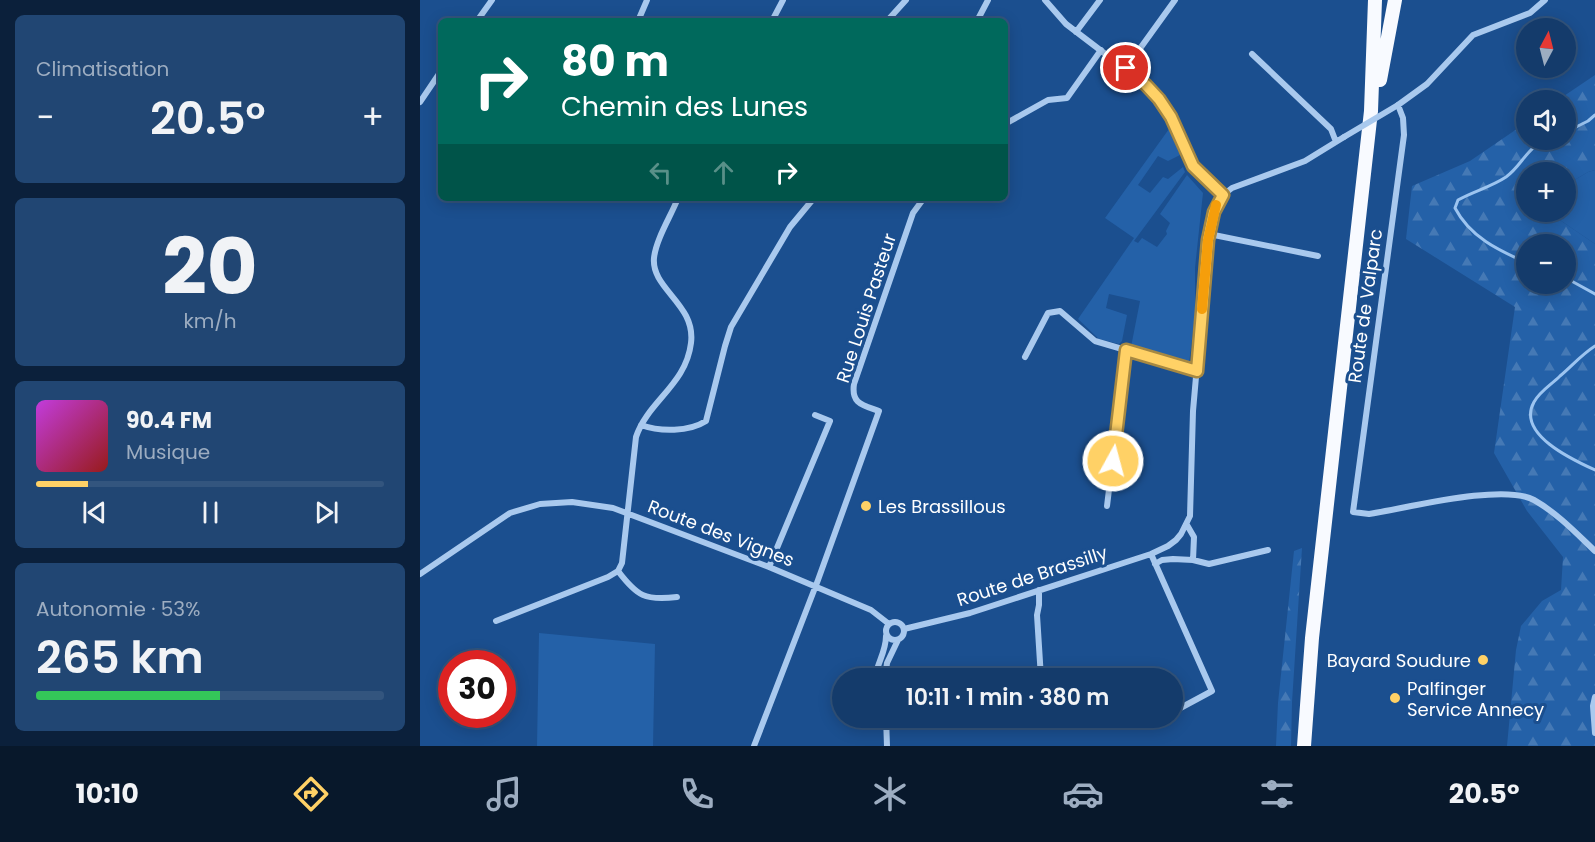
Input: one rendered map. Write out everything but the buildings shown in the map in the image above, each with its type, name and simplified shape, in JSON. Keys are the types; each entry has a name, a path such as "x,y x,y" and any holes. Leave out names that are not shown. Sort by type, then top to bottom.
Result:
{"highway":[{"path":"1304,746 1312,638 1367,147 1374,60 1375,0"},
{"path":"1367,147 1395,0"}],"street":[{"path":"479,18 492,0"},
{"path":"639,18 647,0"},
{"path":"773,18 782,0"},
{"path":"890,18 906,0"},
{"path":"979,18 988,0"},
{"path":"1045,0 1076,32 1126,68 1159,99 1171,117 1193,166 1223,195"},
{"path":"1076,32 1100,0"},
{"path":"1126,68 1175,0"},
{"path":"1193,560 1194,537 1187,525 1192,508 1193,411 1209,234 1214,212 1223,195 1240,184 1305,161 1398,105 1428,84 1473,35 1530,13 1545,0"},
{"path":"1008,122 1048,100 1066,98 1101,50"},
{"path":"1252,54 1330,129 1336,141"},
{"path":"420,102 438,75"},
{"name":"Route de Valparc","path":"1398,105 1403,118 1404,135 1353,512 1369,514 1481,494 1521,495 1533,499 1554,513 1595,551"},
{"name":"Route des Vignes","path":"677,201 659,241 654,259 659,277 683,309 691,325 690,351 677,381 641,426 635,445 628,514 816,585 871,610 888,624"},
{"path":"641,426 654,429 682,428 697,426 706,421 731,327 790,227 812,201"},
{"name":"Rue Louis Pasteur","path":"816,585 879,411 860,403 855,398 852,393 854,384 913,213 922,201"},
{"path":"1209,234 1318,256"},
{"path":"1025,357 1048,313 1056,310 1063,312 1095,341 1197,371"},
{"path":"1107,506 1126,350"},
{"path":"769,567 830,421 815,415"},
{"path":"420,574 502,517 530,506 572,502 608,507 628,514 622,563 618,571 608,578 496,621"},
{"name":"Route de Brassilly","path":"904,629 970,613 1150,554 1168,546 1187,525"},
{"path":"1155,564 1162,560 1173,559 1209,564 1268,550"},
{"path":"1150,554 1212,691 1183,707"},
{"path":"618,571 632,589 642,596 654,599 677,597"},
{"path":"754,746 816,585"},
{"path":"1039,590 1037,615 1040,668"},
{"path":"878,668 884,652 886,628 894,621 899,622 904,629 902,637 898,640 886,668"},
{"path":"886,635 892,640 898,640"},
{"path":"1595,697 1593,706 1595,733"},
{"path":"886,728 887,746"}],"green space":[{"path":"1595,75 1595,170 1576,179 1576,162 1516,162 1516,222 1563,222 1595,244 1595,746 1507,746 1516,650 1521,626 1542,601 1561,590 1563,557 1527,511 1494,453 1515,307 1406,239 1412,186 1470,161 1516,130 1516,150 1576,150 1576,90 1573,90"},
{"path":"1169,129 1180,155 1168,161 1158,156 1138,185 1150,193 1163,177 1168,179 1183,167 1185,172 1134,241 1138,243 1142,238 1157,247 1167,234 1170,223 1160,214 1187,175 1203,193 1195,268 1195,314 1189,364 1131,347 1140,301 1109,294 1106,308 1127,315 1122,341 1119,344 1099,339 1078,319 1134,238 1105,218"},
{"path":"1595,170 1595,244 1563,222 1576,222 1576,179"},
{"path":"1302,548 1291,746 1276,746 1278,703 1294,551"},
{"path":"539,633 655,644 653,746 537,746"}],"waterway":[{"path":"1576,127 1595,115"},
{"path":"1516,258 1495,248 1477,235 1468,227 1455,208 1458,200 1506,177 1531,150"},
{"path":"1576,284 1595,294"},
{"path":"1595,346 1539,395 1534,402 1531,414 1533,425 1549,444 1561,453 1595,470"}],"slow traffic":[{"path":"1202,309 1208,240 1216,205"}],"place":[{"name":"Les Brassillous","path":"866,506"},
{"name":"Bayard Soudure","path":"1483,660"},
{"name":"Palfinger Service Annecy","path":"1395,698"}],"route":[{"path":"1113,461 1126,350 1197,371 1210,226 1216,206 1223,195 1193,166 1171,117 1159,99 1126,68"}]}
